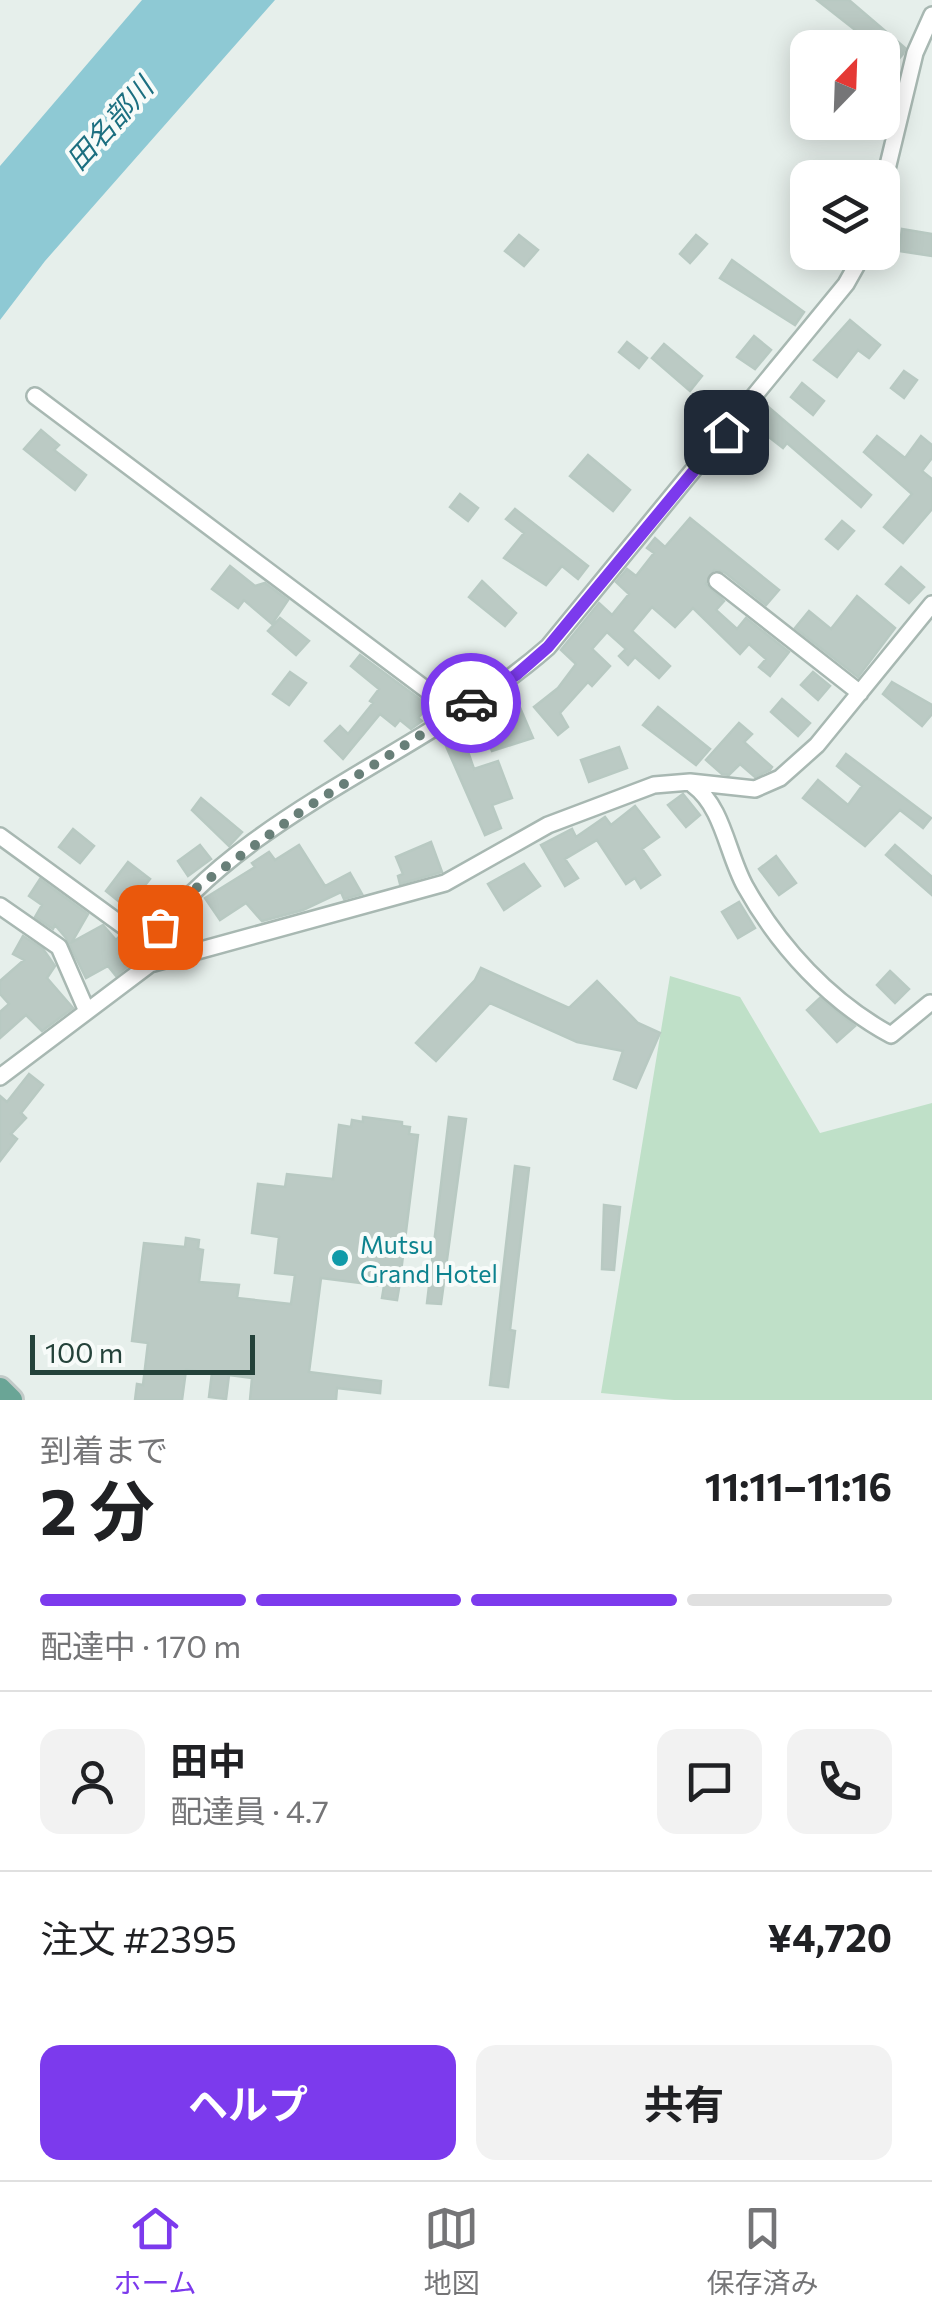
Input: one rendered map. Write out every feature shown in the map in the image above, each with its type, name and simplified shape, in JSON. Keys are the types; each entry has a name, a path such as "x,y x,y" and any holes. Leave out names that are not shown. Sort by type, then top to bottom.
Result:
{"main road":[{"path":"0,1389 10,1400"}],"street":[{"path":"889,160 915,52 932,15"},
{"path":"150,964 148,944 173,909 207,880 303,810 516,675 548,647 854,270"},
{"path":"34,396 456,712"},
{"path":"717,581 860,693"},
{"path":"0,1077 86,1008 150,964 445,883 548,824 601,801 654,785 690,782 756,789 780,778 817,745 932,604"},
{"path":"690,782 711,798 739,873 783,946 824,985 868,1022 891,1035 930,1002"},
{"path":"0,836 148,944"},
{"path":"0,906 59,947 86,1008"}],"green space":[{"path":"670,976 740,997 820,1133 932,1103 932,1400 674,1400 601,1393"}],"water":[{"name":"田名部川","path":"142,0 275,0 45,261 0,320 0,166"}],"building":[{"path":"817,0 849,0 884,30 855,30"},
{"path":"902,229 932,234 932,256 900,251"},
{"path":"519,235 538,250 524,266 505,251"},
{"path":"696,235 707,244 690,263 680,254"},
{"path":"732,260 804,312 795,325 720,278"},
{"path":"850,320 880,345 869,358 858,350 837,377 814,360"},
{"path":"754,336 771,350 755,369 737,357"},
{"path":"627,342 647,358 639,368 619,352"},
{"path":"664,344 702,376 690,391 652,358"},
{"path":"904,371 917,380 904,398 891,388"},
{"path":"802,383 824,401 813,415 791,397"},
{"path":"766,405 871,495 861,507 787,443 783,448 751,423"},
{"path":"41,430 59,445 54,450 86,475 75,490 24,449"},
{"path":"877,436 905,458 921,436 932,445 932,458 922,471 932,479 932,509 903,543 884,527 912,494 864,452"},
{"path":"588,455 630,490 613,511 570,476"},
{"path":"460,494 478,508 468,521 450,507"},
{"path":"515,509 588,566 578,579 562,566 546,585 504,558 524,533 506,519"},
{"path":"690,518 779,590 766,605 724,572 714,570 706,584 724,601 716,610 737,629 746,618 789,652 770,676 759,667 766,659 749,644 740,654 693,608 675,627 652,607 632,631 670,666 659,678 635,657 628,665 619,656 626,649 607,632 592,649 610,666 592,686 588,682 560,713 568,727 558,735 534,707 558,688 576,664 561,650 599,603 612,615 629,594 616,582 627,569 636,576 654,553 647,548 655,538 665,547"},
{"path":"842,521 854,531 838,549 826,539"},
{"path":"230,566 255,586 265,583 288,600 272,624 244,600 238,608 212,589"},
{"path":"901,567 924,587 909,603 886,584"},
{"path":"482,581 516,613 505,626 469,597"},
{"path":"857,596 895,628 858,677 795,628 809,611 831,629"},
{"path":"280,618 309,641 296,655 268,631"},
{"path":"360,655 429,706 418,718 422,721 411,729 400,720 395,726 380,714 343,759 325,741 340,726 348,734 373,703 370,701 379,689 351,666"},
{"path":"290,672 306,683 289,705 273,694"},
{"path":"813,672 830,686 818,700 801,685"},
{"path":"892,682 932,705 932,714 922,726 883,694"},
{"path":"782,699 810,723 798,736 771,712"},
{"path":"518,703 533,738 492,751 480,723"},
{"path":"658,707 710,749 696,765 643,725"},
{"path":"739,723 752,734 744,742 772,767 755,777 740,764 729,775 722,774 706,760"},
{"path":"464,740 474,769 498,761 512,798 492,805 501,828 485,835 446,746"},
{"path":"619,747 627,768 589,782 581,760"},
{"path":"846,754 931,818 923,828 900,810 865,846 803,798 818,780 848,805 862,786 837,766"},
{"path":"683,794 700,815 686,827 668,805"},
{"path":"201,798 242,832 229,846 192,810"},
{"path":"635,806 659,837 642,849 660,875 641,888 635,878 626,884 597,840 565,859 578,878 565,886 541,845 572,829 576,837 605,817 611,825"},
{"path":"73,829 94,846 80,863 59,847"},
{"path":"431,842 442,872 400,884 398,876 403,874 396,857"},
{"path":"200,845 211,859 188,876 178,861"},
{"path":"299,845 325,886 350,873 362,894 344,899 341,892 303,910 262,921 246,903 220,920 205,898 255,867 252,863 269,852 275,860"},
{"path":"895,845 932,877 932,895 886,855"},
{"path":"776,856 796,883 779,895 759,869"},
{"path":"128,862 150,879 127,908 106,891"},
{"path":"524,864 540,886 504,910 488,884"},
{"path":"40,879 88,914 72,942 103,925 116,940 119,937 136,949 124,964 127,967 116,976 108,966 86,978 66,938 55,925 53,929 35,917 42,905 29,896"},
{"path":"739,902 755,928 738,938 722,912"},
{"path":"23,936 43,949 55,966 47,978 73,1008 42,1031 26,1015 0,1038 0,1012 9,1004 0,994 0,981 24,960 13,954"},
{"path":"481,968 569,1008 597,981 638,1023 660,1033 636,1088 614,1079 623,1051 577,1042 490,1003 436,1061 416,1043 475,980"},
{"path":"890,971 909,989 895,1003 877,985"},
{"path":"820,998 855,1026 837,1042 807,1010"},
{"path":"29,1074 43,1085 21,1113 26,1118 11,1134 17,1139 0,1161 0,1096 7,1102"},
{"name":"Mutsu Grand Hotel","path":"363,1117 402,1122 402,1126 410,1127 409,1134 418,1135 397,1300 382,1298 384,1286 321,1278 309,1372 381,1381 380,1393 337,1388 336,1400 250,1400 252,1378 229,1375 226,1399 209,1397 212,1373 186,1370 182,1400 135,1400 137,1384 143,1385 148,1343 132,1341 144,1243 185,1247 186,1238 199,1240 198,1249 203,1250 199,1282 239,1285 237,1298 291,1304 295,1275 275,1273 279,1237 252,1233 258,1184 285,1187 287,1174 333,1179 339,1125 351,1127 352,1120 363,1122"},
{"path":"449,1117 466,1119 441,1304 427,1303"},
{"path":"515,1166 529,1168 510,1330 515,1331 508,1387 490,1385"},
{"path":"604,1205 620,1207 614,1270 602,1269"}],"way so far":[{"path":"160,927 195,889 303,810 471,703"}],"place":[{"name":"Mutsu Grand Hotel","path":"340,1258"}],"route":[{"path":"471,703 516,675 548,647 726,432"}]}
